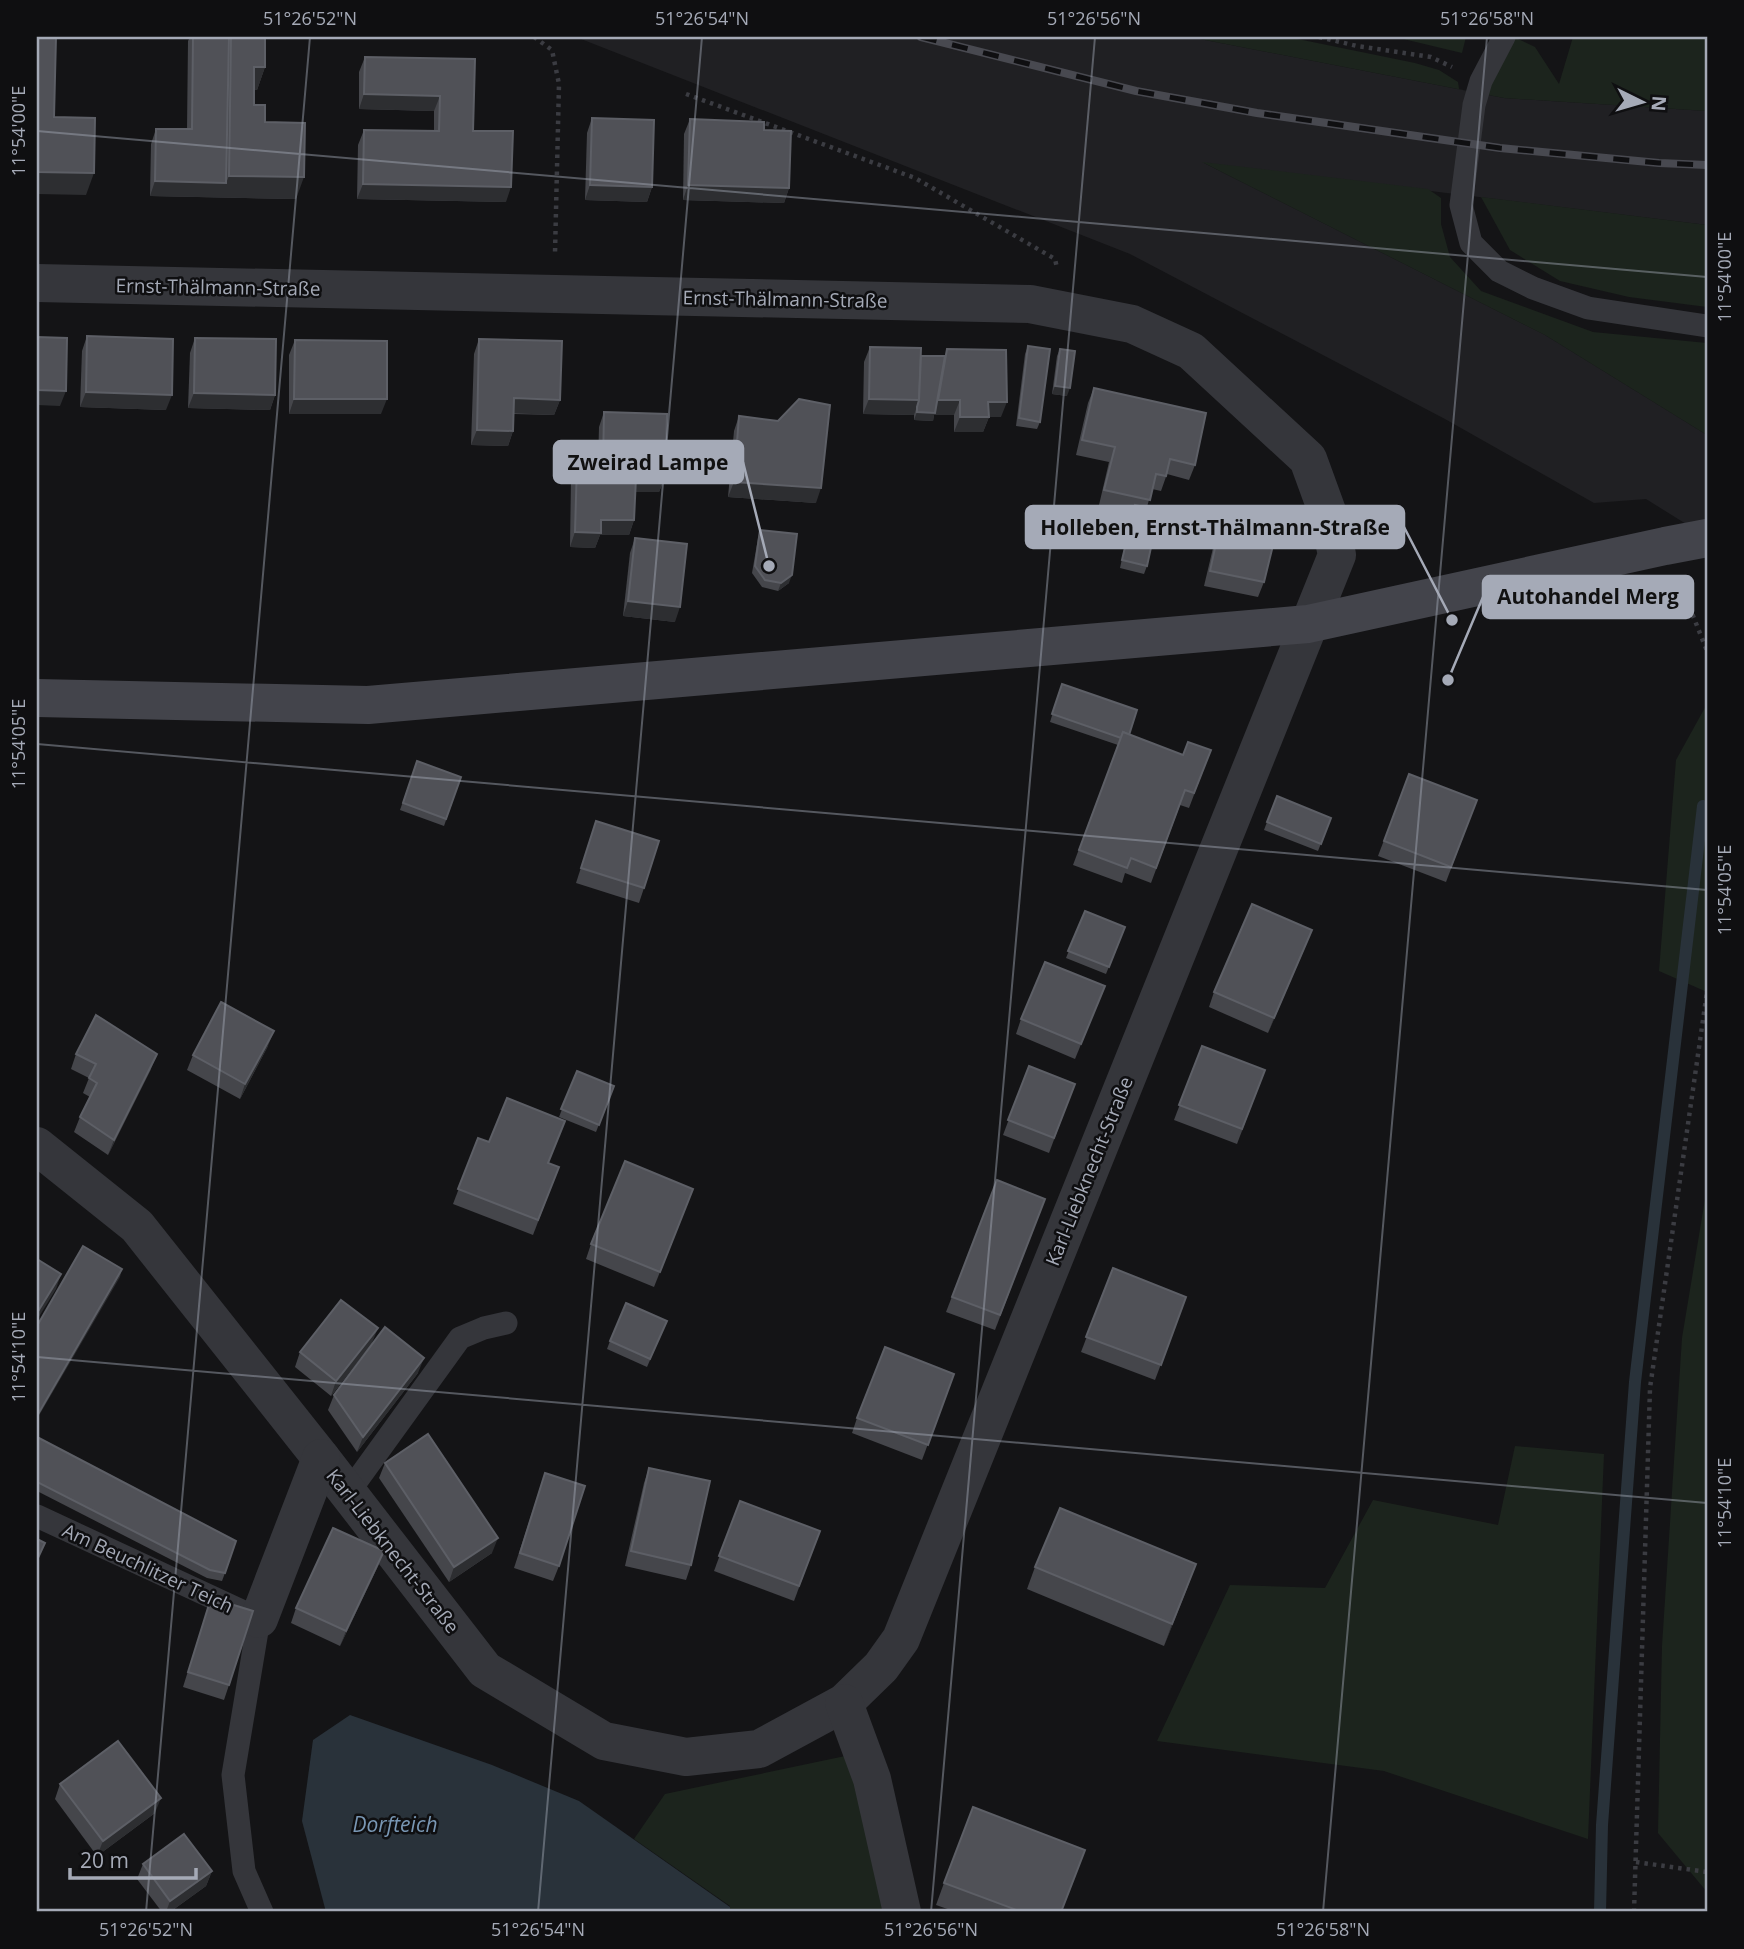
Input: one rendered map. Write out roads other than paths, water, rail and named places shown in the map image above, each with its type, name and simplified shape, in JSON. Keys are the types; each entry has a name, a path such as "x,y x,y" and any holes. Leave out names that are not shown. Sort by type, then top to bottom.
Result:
{"main road":[{"path":"37,698 368,705 1308,624 1707,538"}],"street":[{"name":"Ernst-Thälmann-Straße","path":"37,283 1030,304 1132,324 1191,351 1308,459 1328,514 1337,555 1308,624"},
{"name":"Karl-Liebknecht-Straße","path":"37,1146 137,1226 485,1670 604,1741 686,1758 759,1749 844,1703 881,1667 901,1639 1308,624"},
{"name":"Am Beuchlitzer Teich","path":"259,1619 321,1458"},
{"path":"844,1703 872,1779 902,1912"}],"lane":[{"path":"1504,37 1481,81 1474,105 1461,205 1471,243 1499,271 1533,288 1588,308 1707,326"},
{"path":"348,1493 460,1338 506,1323"},
{"name":"Am Beuchlitzer Teich","path":"37,1516 259,1619 233,1775 244,1871 262,1912"}],"water":[{"name":"Dorfteich","path":"350,1715 492,1765 579,1801 730,1907 730,1912 326,1912 302,1821 313,1740"}],"waterway":[{"path":"1600,1912 1602,1825 1635,1382 1703,806"}],"railway":[{"path":"921,37 1136,91 1257,113 1500,148 1707,165"}],"place":[{"name":"Zweirad Lampe","path":"769,566"},
{"name":"Holleben, Ernst-Thälmann-Straße","path":"1452,620"},
{"name":"Autohandel Merg","path":"1448,680"}]}
